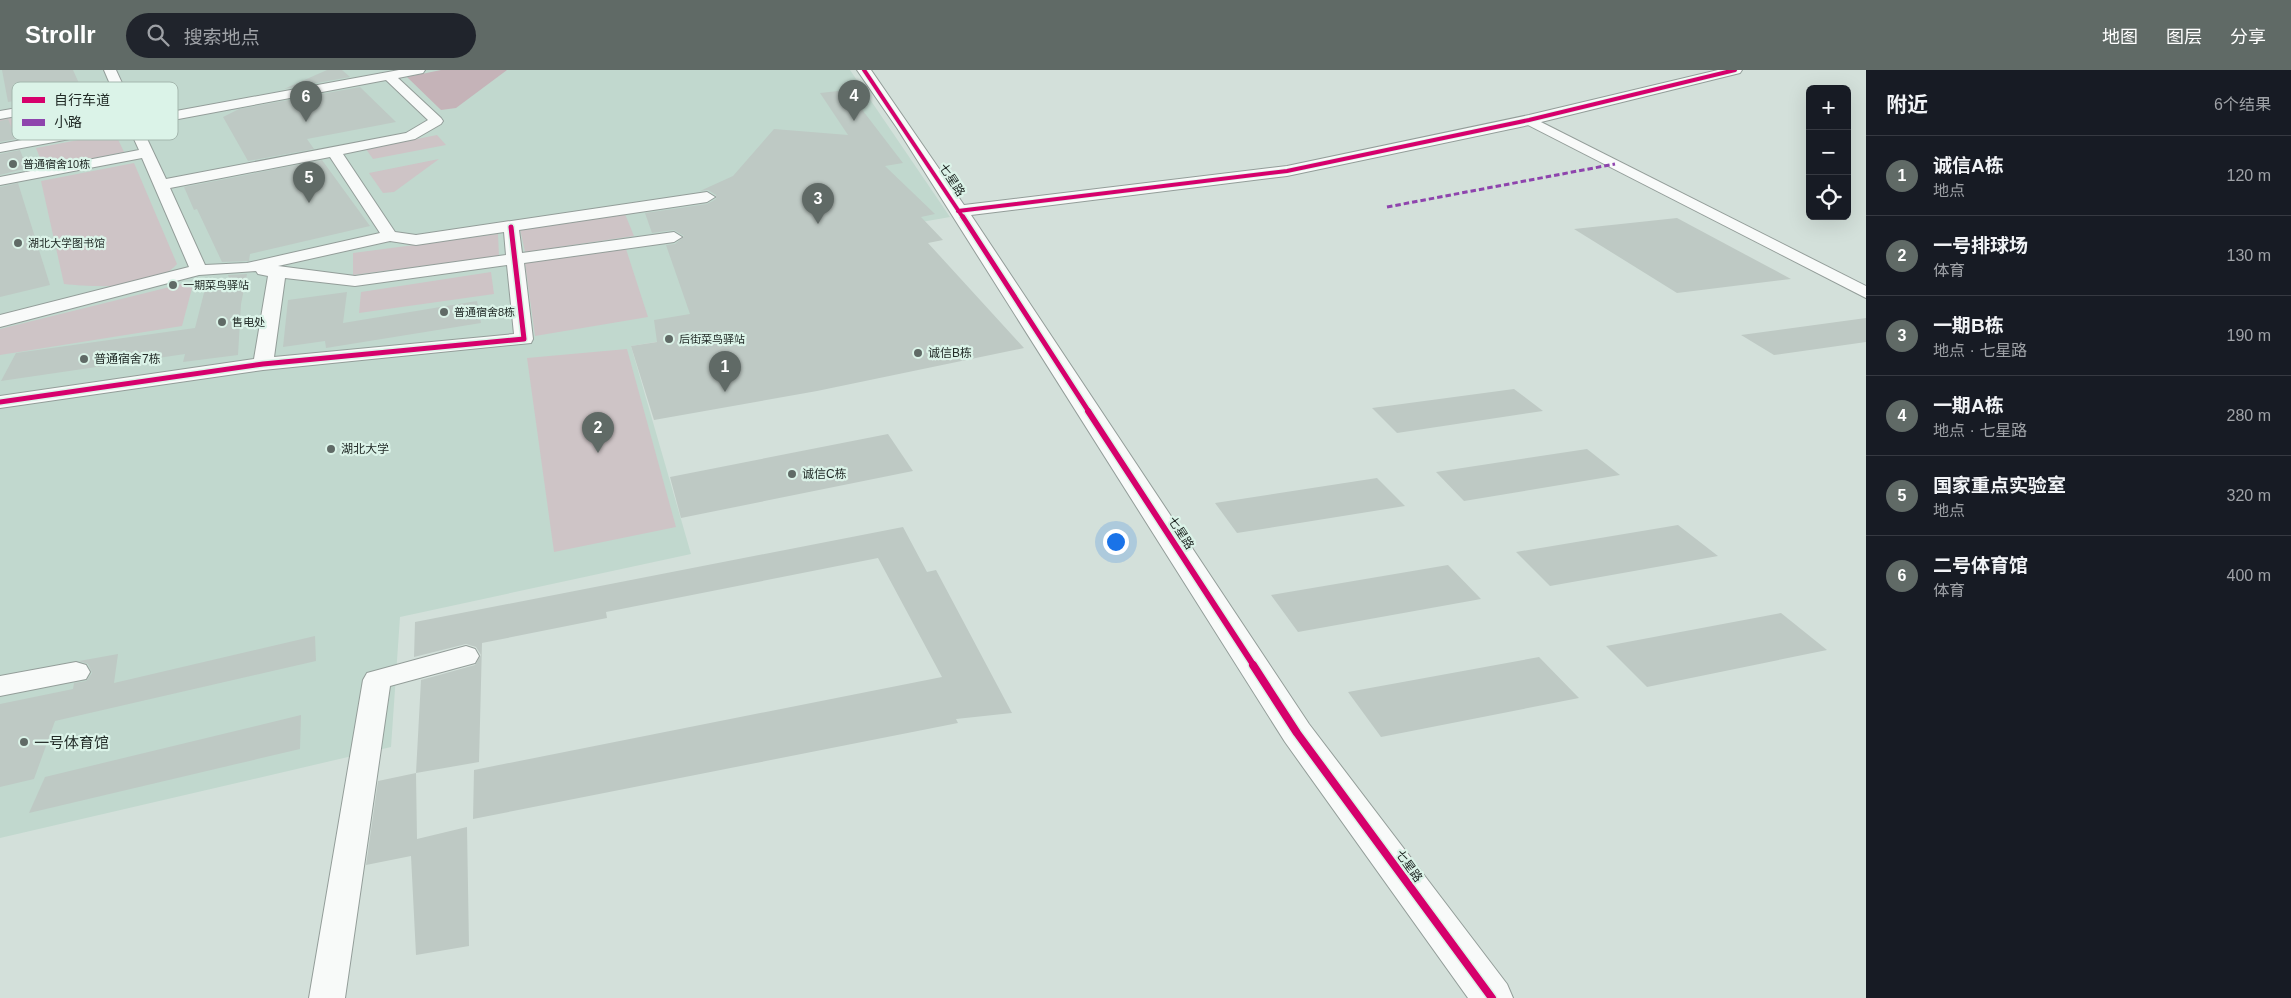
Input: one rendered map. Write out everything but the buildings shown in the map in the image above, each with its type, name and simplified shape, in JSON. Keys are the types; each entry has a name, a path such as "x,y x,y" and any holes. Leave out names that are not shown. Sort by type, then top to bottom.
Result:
{"street":[{"path":"110,70 115,82"},
{"path":"178,115 419,70"},
{"name":"七星路","path":"864,70 958,211 1297,733 1492,998"},
{"path":"958,211 1287,171 1530,120 1735,70"},
{"path":"160,184 410,136 436,121 389,76"},
{"path":"1530,120 1866,293"},
{"path":"0,148 42,140"},
{"path":"140,140 199,270"},
{"path":"334,152 390,236"},
{"path":"0,181 146,153"},
{"path":"247,268 390,236 416,240 707,197"},
{"path":"0,402 263,364 524,339 511,227"},
{"path":"0,321 199,270 247,268 355,281 674,237"},
{"path":"263,364 277,271"},
{"path":"327,998 377,680 466,656"},
{"path":"0,686 76,672"}],"shaded area":[{"name":"湖北大学","path":"0,70 850,70 950,217 693,262 711,311 680,338 631,346 691,554 400,617 391,747 0,838"},
{"path":"441,70 507,70 456,108 441,110 407,77"},
{"path":"12,115 12,128 0,130 0,117"},
{"path":"437,135 446,145 373,159 366,149"},
{"path":"78,140 118,140 124,152 44,168 36,148"},
{"path":"439,159 394,192 383,193 369,173"},
{"path":"134,163 177,264 167,273 139,283 108,286 64,284 41,181"},
{"path":"625,214 634,236 525,252 520,229"},
{"path":"498,234 499,256 353,275 353,253"},
{"path":"626,249 648,317 535,336 525,263"},
{"path":"491,272 494,294 359,313 361,292"},
{"path":"194,281 182,326 0,355 0,329"},
{"path":"627,349 676,527 554,552 527,358"}],"marked path":[{"path":"1387,207 1615,164"}],"cycle path":[{"path":"864,70 905,128 1297,733 1492,998"},
{"path":"958,211 1287,171 1529,120 1735,70"},
{"path":"0,402 263,364 524,339 511,227"}],"place":[{"name":"一期A栋","path":"854,121"},
{"name":"二号体育馆","path":"306,122"},
{"name":"普通宿舍10栋","path":"13,164"},
{"name":"国家重点实验室","path":"309,203"},
{"name":"一期B栋","path":"818,224"},
{"name":"湖北大学图书馆","path":"18,243"},
{"name":"一期菜鸟驿站","path":"173,285"},
{"name":"普通宿舍8栋","path":"444,312"},
{"name":"售电处","path":"222,322"},
{"name":"后街菜鸟驿站","path":"669,339"},
{"name":"诚信B栋","path":"918,353"},
{"name":"普通宿舍7栋","path":"84,359"},
{"name":"诚信A栋","path":"725,392"},
{"name":"湖北大学","path":"331,449"},
{"name":"一号排球场","path":"598,453"},
{"name":"诚信C栋","path":"792,474"},
{"name":"一号体育馆","path":"24,742"}]}
